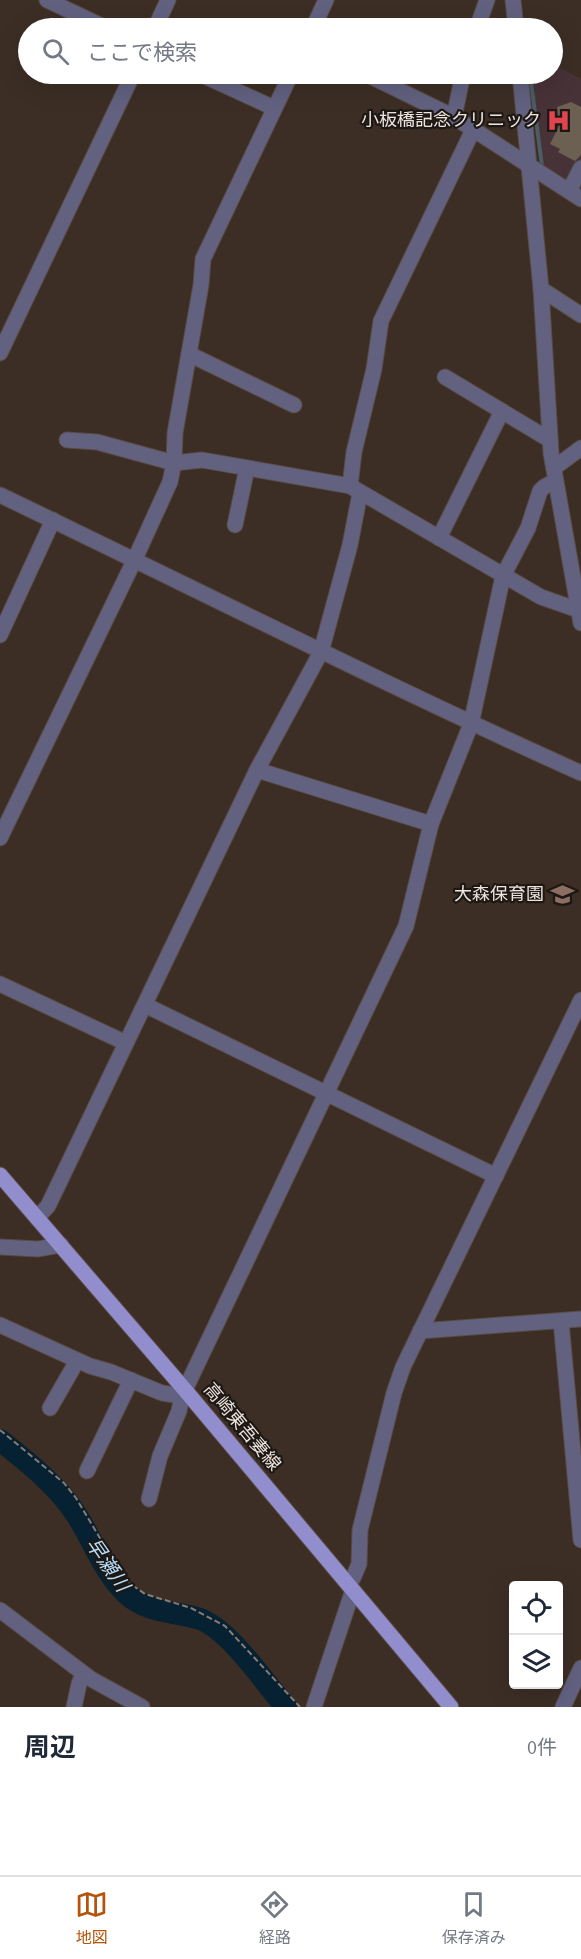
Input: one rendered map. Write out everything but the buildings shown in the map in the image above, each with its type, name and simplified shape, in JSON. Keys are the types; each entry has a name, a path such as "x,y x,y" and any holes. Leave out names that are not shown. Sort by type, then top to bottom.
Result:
{"main road":[{"name":"高崎東吾妻線","path":"0,1175 451,1707"}],"street":[{"path":"47,0 85,18"},
{"path":"160,18 168,0"},
{"path":"318,18 326,0"},
{"path":"481,18 487,0"},
{"path":"513,0 515,18"},
{"path":"0,352 129,84"},
{"path":"222,84 274,108"},
{"path":"2,827 134,561 170,482 174,463 175,433 201,285 203,259 286,84"},
{"path":"386,84 454,117 575,195 581,168"},
{"path":"454,117 461,84"},
{"path":"521,84 541,289 550,440 554,474 580,615"},
{"path":"37,1218 48,1206 257,770 321,652 350,545 355,489 354,452 374,369 381,321 473,130"},
{"path":"541,289 581,315"},
{"path":"189,354 294,405"},
{"path":"445,376 550,440"},
{"path":"439,538 502,411"},
{"path":"68,440 97,442 174,463 202,460 355,489 503,576 580,615"},
{"path":"149,1499 160,1456 183,1393 406,926 431,824 471,724 503,576 528,528 540,491 581,448"},
{"path":"235,525 247,468"},
{"path":"0,495 471,724 581,773"},
{"path":"0,634 52,520"},
{"path":"257,770 431,824"},
{"path":"0,984 126,1043"},
{"path":"314,1707 359,1564 360,1530 394,1393 403,1367 581,1000"},
{"path":"145,1005 496,1176"},
{"path":"0,1247 38,1249 61,1245"},
{"path":"420,1331 581,1319"},
{"path":"561,1321 581,1540"},
{"path":"0,1325 77,1361 162,1393 183,1393"},
{"path":"50,1408 77,1361"},
{"path":"87,1471 131,1380"},
{"path":"0,1613 83,1674 142,1707"},
{"path":"563,1707 581,1668"},
{"path":"74,1707 83,1674"}],"path":[{"path":"0,1430 64,1484 76,1498 125,1580 145,1594 191,1608 225,1626 300,1707"}],"shaded area":[{"name":"小板橋記念クリニック","path":"563,69 581,79 581,161 571,182 543,165 533,84 563,84"}],"waterway":[{"path":"531,84 542,166"},
{"name":"早瀬川","path":"0,1440 32,1466 70,1505 112,1577 127,1594 143,1605 200,1619 211,1625 235,1645 286,1707"}],"place":[{"name":"小板橋記念クリニック","path":"559,120"},
{"name":"大森保育園","path":"562,894"}]}
